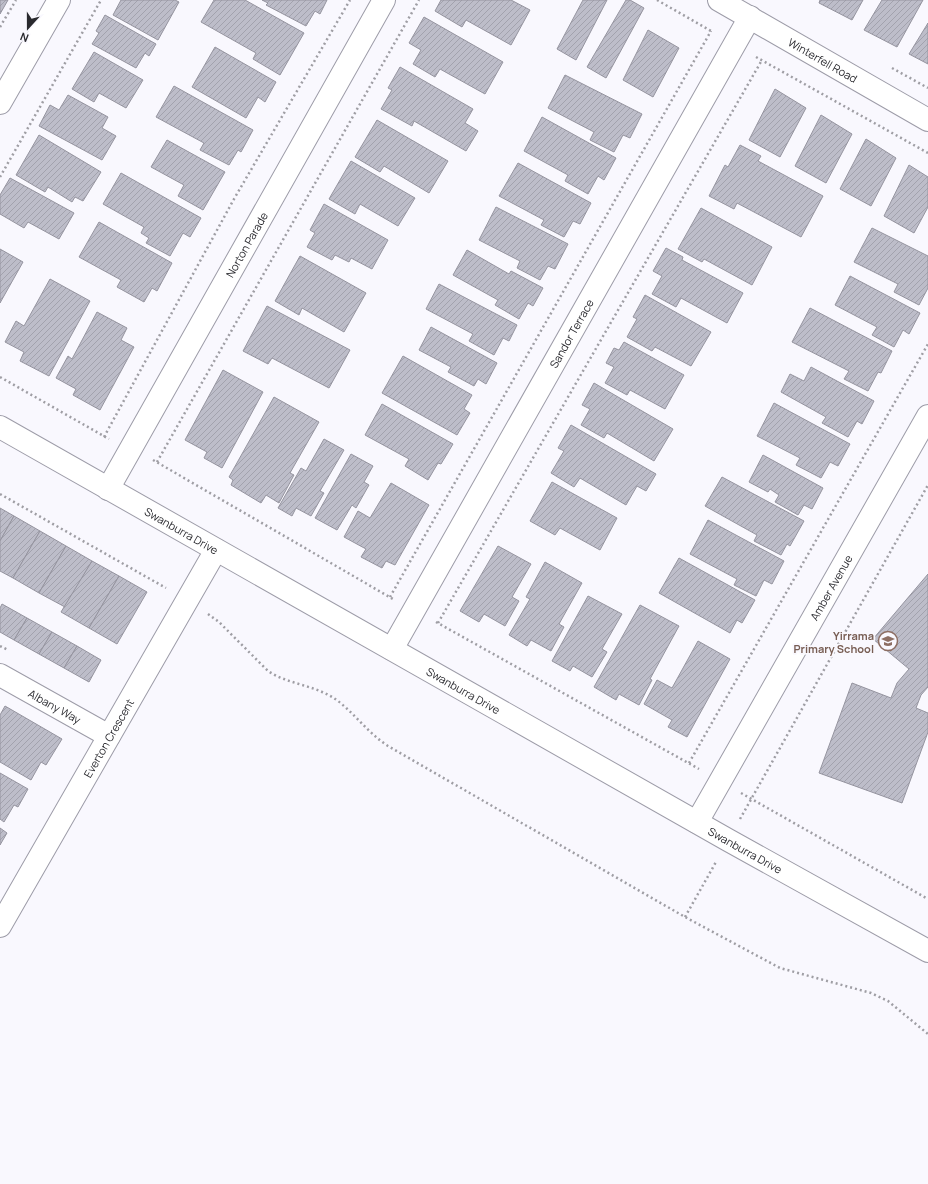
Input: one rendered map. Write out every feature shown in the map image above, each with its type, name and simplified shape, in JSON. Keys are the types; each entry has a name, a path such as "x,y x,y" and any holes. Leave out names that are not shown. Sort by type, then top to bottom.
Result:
{"street":[{"path":"0,103 59,0"},
{"name":"Norton Parade","path":"108,489 384,0"},
{"name":"Winterfell Road","path":"719,0 928,120"},
{"name":"Sandor Terrace","path":"392,650 750,17"},
{"name":"Amber Avenue","path":"697,822 928,416"},
{"name":"Swanburra Drive","path":"0,427 392,650 928,951"},
{"name":"Everton Crescent","path":"0,926 216,550"},
{"name":"Albany Way","path":"0,675 109,736"}],"path":[{"path":"0,28 16,0"},
{"path":"0,178 101,0"},
{"path":"104,437 234,199 350,0"},
{"path":"157,462 419,0"},
{"path":"657,0 734,45 928,153"},
{"path":"390,597 711,31"},
{"path":"438,624 762,60"},
{"path":"689,763 928,344"},
{"path":"0,377 104,437 157,462 390,597 928,898"},
{"path":"751,799 928,485"},
{"path":"0,494 187,600 219,622 268,671 277,677 325,693 338,701 376,738 388,746 692,921 780,968 871,993 888,1001 928,1034"},
{"path":"162,595 166,588"},
{"path":"0,646 13,653"}],"building":[{"path":"0,0 8,0 0,14"},
{"path":"121,0 175,0 179,2 158,40 113,15"},
{"path":"214,0 245,0 304,33 280,75 253,59 256,53 201,22"},
{"path":"262,0 327,0 320,14 315,11 306,26 266,5 268,3"},
{"path":"441,0 511,0 530,10 511,45 466,20 462,27 435,11"},
{"path":"583,0 607,0 576,60 557,49"},
{"path":"626,0 630,0 644,8 606,78 587,67"},
{"path":"820,0 863,0 852,20 819,3"},
{"path":"882,0 923,0 897,47 864,30"},
{"path":"105,15 156,44 149,56 145,53 136,68 92,44 99,33 96,31"},
{"path":"424,17 503,62 485,94 440,69 435,77 413,64 421,50 409,43"},
{"path":"928,23 928,64 909,54"},
{"path":"648,30 679,48 653,97 623,80"},
{"path":"215,47 276,82 265,102 258,97 246,118 192,87"},
{"path":"94,52 143,80 126,108 99,93 94,102 72,89"},
{"path":"400,67 473,109 465,123 478,131 466,151 414,121 412,126 381,109 392,90 388,88"},
{"path":"565,75 642,114 630,138 623,135 614,152 590,140 594,132 548,108"},
{"path":"174,86 253,130 241,152 238,150 229,165 200,150 204,143 156,117"},
{"path":"775,89 806,108 780,157 749,140"},
{"path":"68,95 108,117 102,128 116,136 102,160 39,126 50,105 59,110"},
{"path":"821,115 852,134 826,183 795,166"},
{"path":"542,117 616,158 604,180 598,176 588,194 565,181 568,175 524,151"},
{"path":"377,120 448,161 429,193 384,166 380,172 355,157"},
{"path":"39,135 101,172 83,201 75,197 72,202 48,187 45,192 16,175"},
{"path":"866,139 896,158 871,206 840,189"},
{"path":"167,140 225,172 203,210 178,196 184,185 151,167"},
{"path":"740,145 761,156 758,161 823,196 801,237 737,203 734,209 709,196 725,165 728,167"},
{"path":"351,161 415,198 398,226 360,204 355,214 329,199"},
{"path":"518,163 591,203 580,224 573,221 564,237 541,225 544,220 499,196"},
{"path":"909,165 928,177 928,207 914,233 884,216"},
{"path":"121,173 201,218 190,237 183,233 170,256 146,243 149,238 141,233 144,227 103,204"},
{"path":"10,178 74,213 59,239 28,222 24,228 0,214 0,195"},
{"path":"324,204 388,240 372,269 351,258 349,262 335,255 332,260 307,247 315,233 310,230"},
{"path":"496,207 568,244 555,269 548,266 540,280 517,268 520,261 479,240"},
{"path":"701,208 772,247 752,285 704,259 702,262 678,249"},
{"path":"99,222 172,263 157,291 152,288 144,302 117,287 121,280 79,257"},
{"path":"872,228 928,256 928,288 919,305 894,292 898,284 854,262"},
{"path":"666,248 683,257 682,260 743,293 727,323 681,298 676,307 652,294 662,276 653,271"},
{"path":"0,249 23,262 0,303"},
{"path":"467,250 509,274 511,271 543,288 533,306 528,303 519,319 495,305 498,300 453,275"},
{"path":"300,256 366,293 344,332 302,308 299,315 275,301"},
{"path":"850,276 920,313 909,334 903,330 894,347 872,335 877,327 835,305"},
{"path":"50,279 90,301 49,376 20,361 24,352 5,342 16,321 24,326"},
{"path":"439,284 517,325 509,341 503,338 494,355 469,341 473,334 426,309"},
{"path":"645,295 711,332 691,366 655,347 652,351 627,337 637,319 633,317"},
{"path":"267,306 350,350 329,388 272,358 268,364 243,351"},
{"path":"810,308 892,351 881,373 878,372 868,391 844,379 849,371 792,342"},
{"path":"97,312 127,328 121,340 134,347 100,410 73,395 76,389 56,378 68,356 72,359"},
{"path":"431,327 497,363 486,384 478,379 474,386 448,372 451,367 419,350"},
{"path":"624,342 684,375 665,409 630,390 627,395 605,383 614,367 606,363 614,348 619,350"},
{"path":"403,356 472,395 464,409 470,413 457,435 382,393"},
{"path":"811,367 874,401 862,424 857,421 848,437 822,423 826,417 781,392 790,374 804,381"},
{"path":"223,370 263,392 222,468 204,458 207,452 185,440"},
{"path":"594,383 673,429 654,461 607,433 604,438 581,425 590,409 582,405"},
{"path":"274,397 319,422 290,473 294,475 279,503 266,495 261,503 231,485 233,480 229,477"},
{"path":"774,403 850,444 838,466 830,462 821,478 796,465 800,458 757,436"},
{"path":"382,404 453,444 441,464 438,463 428,480 405,466 409,459 365,435"},
{"path":"571,425 656,474 646,491 637,486 626,505 580,478 574,487 551,473 564,451 558,448"},
{"path":"324,439 344,450 320,491 324,493 311,516 296,508 292,516 278,508 301,468 306,471"},
{"path":"351,454 373,466 364,482 369,485 356,508 352,505 337,530 315,518"},
{"path":"763,455 823,488 812,509 804,505 798,515 775,502 779,495 770,489 768,492 749,482"},
{"path":"722,477 804,521 790,546 787,544 781,555 754,541 757,535 705,506"},
{"path":"552,482 617,518 600,550 560,528 555,535 530,521"},
{"path":"391,483 429,505 395,565 386,561 382,568 361,557 366,549 344,537 358,511 370,518"},
{"path":"0,508 14,516 0,541"},
{"path":"14,516 40,531 13,578 0,571 0,541"},
{"path":"708,520 784,561 772,584 764,580 756,596 734,585 737,579 690,554"},
{"path":"40,531 66,546 39,593 13,578"},
{"path":"66,546 92,561 65,607 39,593"},
{"path":"498,546 531,564 512,597 519,601 505,626 484,614 479,622 460,611"},
{"path":"679,558 755,600 742,623 737,620 730,633 659,593"},
{"path":"92,561 119,576 89,628 61,612"},
{"path":"545,562 582,583 559,624 564,627 551,651 531,640 527,646 509,635 530,599 526,597"},
{"path":"928,574 928,687 921,695 916,708 928,713 928,732 902,803 819,773 852,683 891,698 897,683 909,669 873,639"},
{"path":"119,576 147,592 117,644 89,628"},
{"path":"588,596 622,614 602,649 607,652 592,677 573,666 570,671 552,661"},
{"path":"2,604 27,618 14,640 0,632 0,608"},
{"path":"640,605 679,626 650,679 652,680 639,705 619,694 616,700 594,687"},
{"path":"27,618 52,632 39,654 14,640"},
{"path":"52,632 77,646 64,668 39,654"},
{"path":"698,641 730,659 687,737 668,727 672,720 644,704 657,680 672,688"},
{"path":"77,646 101,660 89,682 64,668"},
{"path":"5,706 62,739 46,765 41,762 31,780 0,762 0,715"},
{"path":"0,773 28,789 18,807 14,805 4,822 0,819"},
{"path":"0,828 7,833 0,845"}],"place":[{"name":"Yirrama Primary School","path":"888,641"}]}
